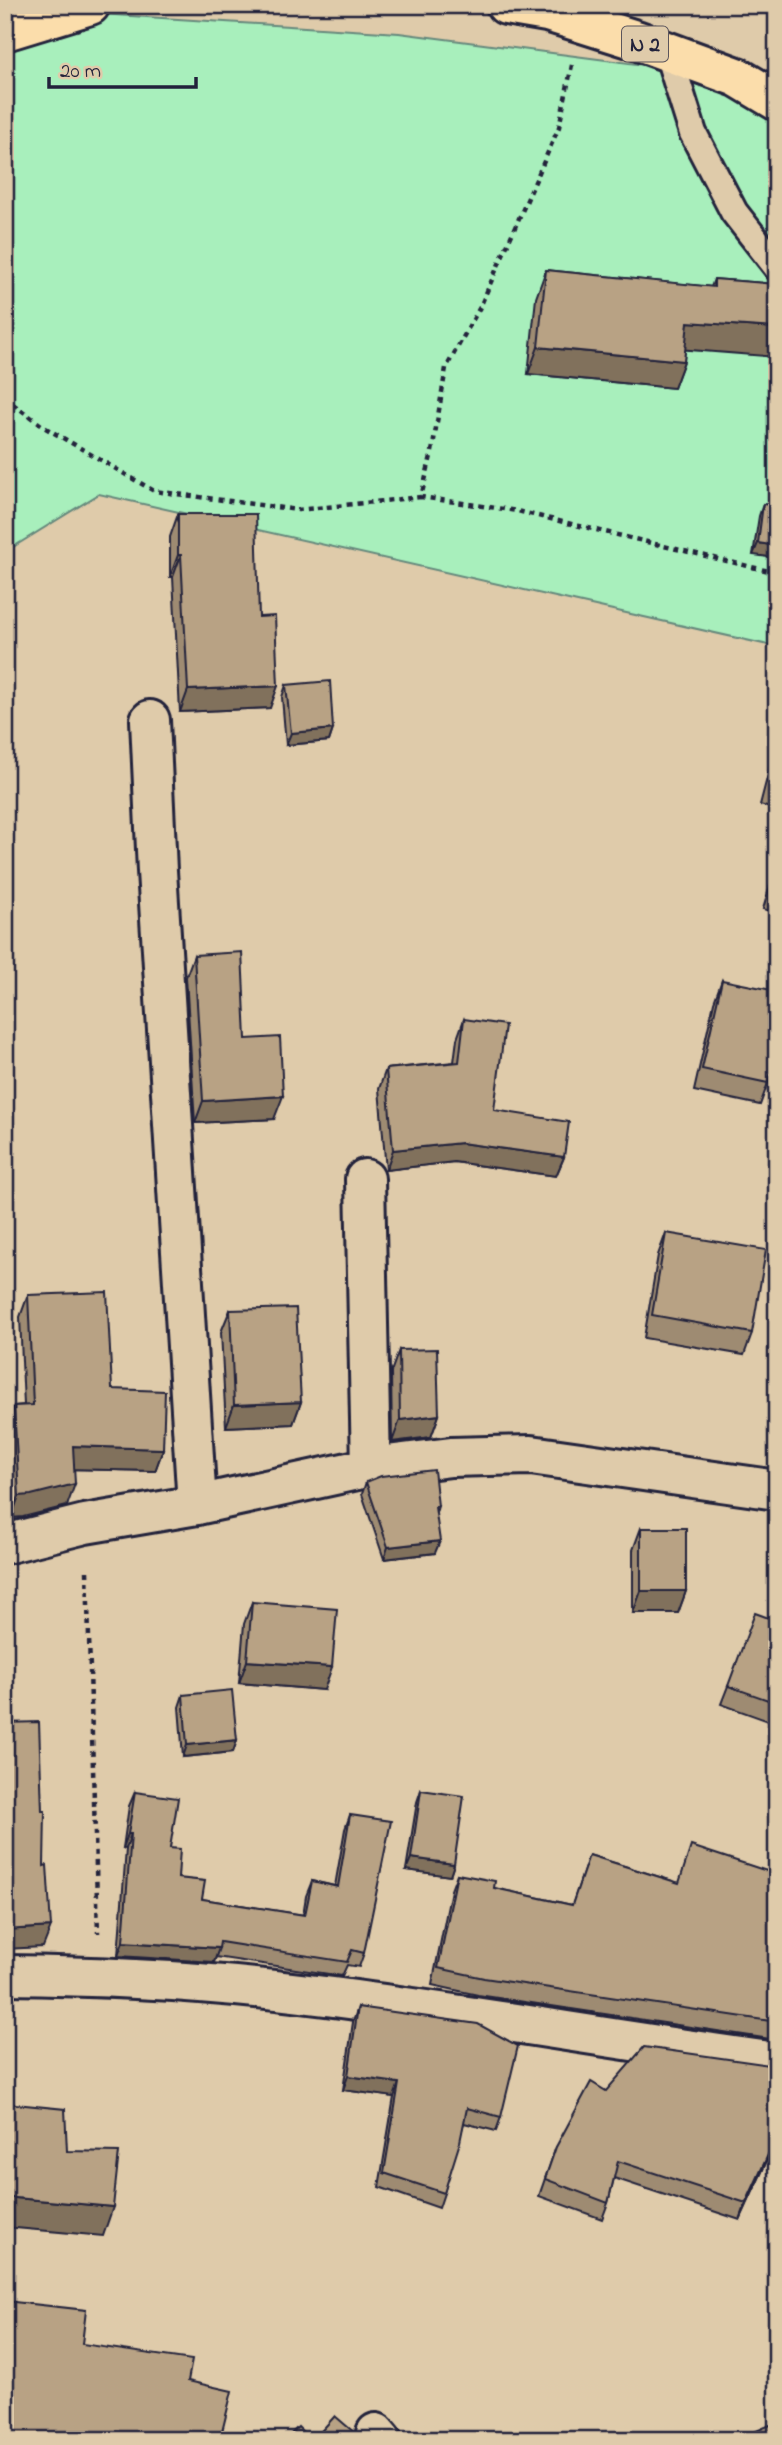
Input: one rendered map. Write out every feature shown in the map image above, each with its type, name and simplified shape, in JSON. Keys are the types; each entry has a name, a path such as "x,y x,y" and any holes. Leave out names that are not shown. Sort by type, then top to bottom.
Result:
{"main road":[{"path":"5,31 90,5"},
{"name":"N 2","path":"506,5 547,12 737,77 777,100"}],"street":[{"path":"150,720 197,1505"},
{"path":"365,1179 371,1467"},
{"path":"5,1544 85,1524 197,1505 371,1467 451,1457 531,1455 777,1490"},
{"path":"5,1975 100,1976 299,1992 777,2062"}],"lane":[{"path":"668,53 694,132 734,212 777,267"}],"path":[{"path":"421,497 432,452 446,368 480,307 559,127 581,23"},
{"path":"5,398 44,427 154,491 298,510 421,497 517,511 777,573"},
{"path":"85,1524 100,1976"}],"green space":[{"path":"68,12 399,33 737,77 777,105 777,647 99,494 5,552 5,33"}],"building":[{"path":"546,270 714,287 714,279 777,284 777,328 688,322 684,361 538,347"},
{"path":"763,504 777,506 777,546 758,543"},
{"path":"178,514 256,514 259,617 275,616 278,686 188,690 181,555 178,555"},
{"path":"330,681 333,729 291,733 286,685"},
{"path":"777,748 777,786 768,783"},
{"path":"777,867 777,888 771,887"},
{"path":"242,952 246,1039 280,1037 283,1096 203,1101 194,955"},
{"path":"722,980 777,991 777,1043 768,1083 702,1069"},
{"path":"464,1019 505,1025 494,1110 569,1122 564,1157 461,1143 393,1150 386,1069 459,1062"},
{"path":"666,1233 766,1250 752,1333 652,1315"},
{"path":"107,1292 112,1389 165,1391 163,1449 73,1446 75,1484 19,1496 14,1406 33,1405 28,1295"},
{"path":"296,1308 301,1402 234,1405 230,1310"},
{"path":"437,1349 439,1415 400,1420 399,1350"},
{"path":"434,1470 438,1506 435,1507 440,1541 388,1547 366,1482 381,1476"},
{"path":"641,1528 686,1528 686,1591 641,1591"},
{"path":"252,1602 337,1609 332,1667 247,1661"},
{"path":"755,1613 777,1621 777,1703 728,1686"},
{"path":"232,1690 237,1740 187,1745 183,1695"},
{"path":"39,1722 42,1811 45,1811 44,1866 47,1865 51,1927 5,1930 5,1723"},
{"path":"421,1790 464,1796 454,1864 411,1858"},
{"path":"135,1792 178,1798 170,1848 180,1849 178,1878 205,1881 202,1899 305,1915 312,1881 338,1887 350,1815 391,1821 364,1953 352,1950 347,1962 220,1942 219,1948 123,1942 131,1834 128,1834"},
{"path":"691,1846 770,1872 777,1857 777,2022 484,1978 438,1968 457,1874 495,1881 494,1888 572,1905 589,1855 679,1883"},
{"path":"358,2007 478,2024 518,2046 501,2117 467,2108 460,2142 444,2193 384,2173 399,2083 348,2076"},
{"path":"644,2047 777,2066 777,2135 746,2203 618,2161 608,2203 545,2179 556,2147 591,2082 606,2091"},
{"path":"5,2103 65,2109 67,2151 119,2152 113,2207 5,2197"},
{"path":"5,2301 86,2310 82,2344 192,2360 188,2381 232,2391 220,2440 5,2440"},
{"path":"335,2416 363,2440 313,2440"},
{"path":"777,2422 777,2440 736,2440"},
{"path":"298,2427 311,2440 285,2440"}]}
